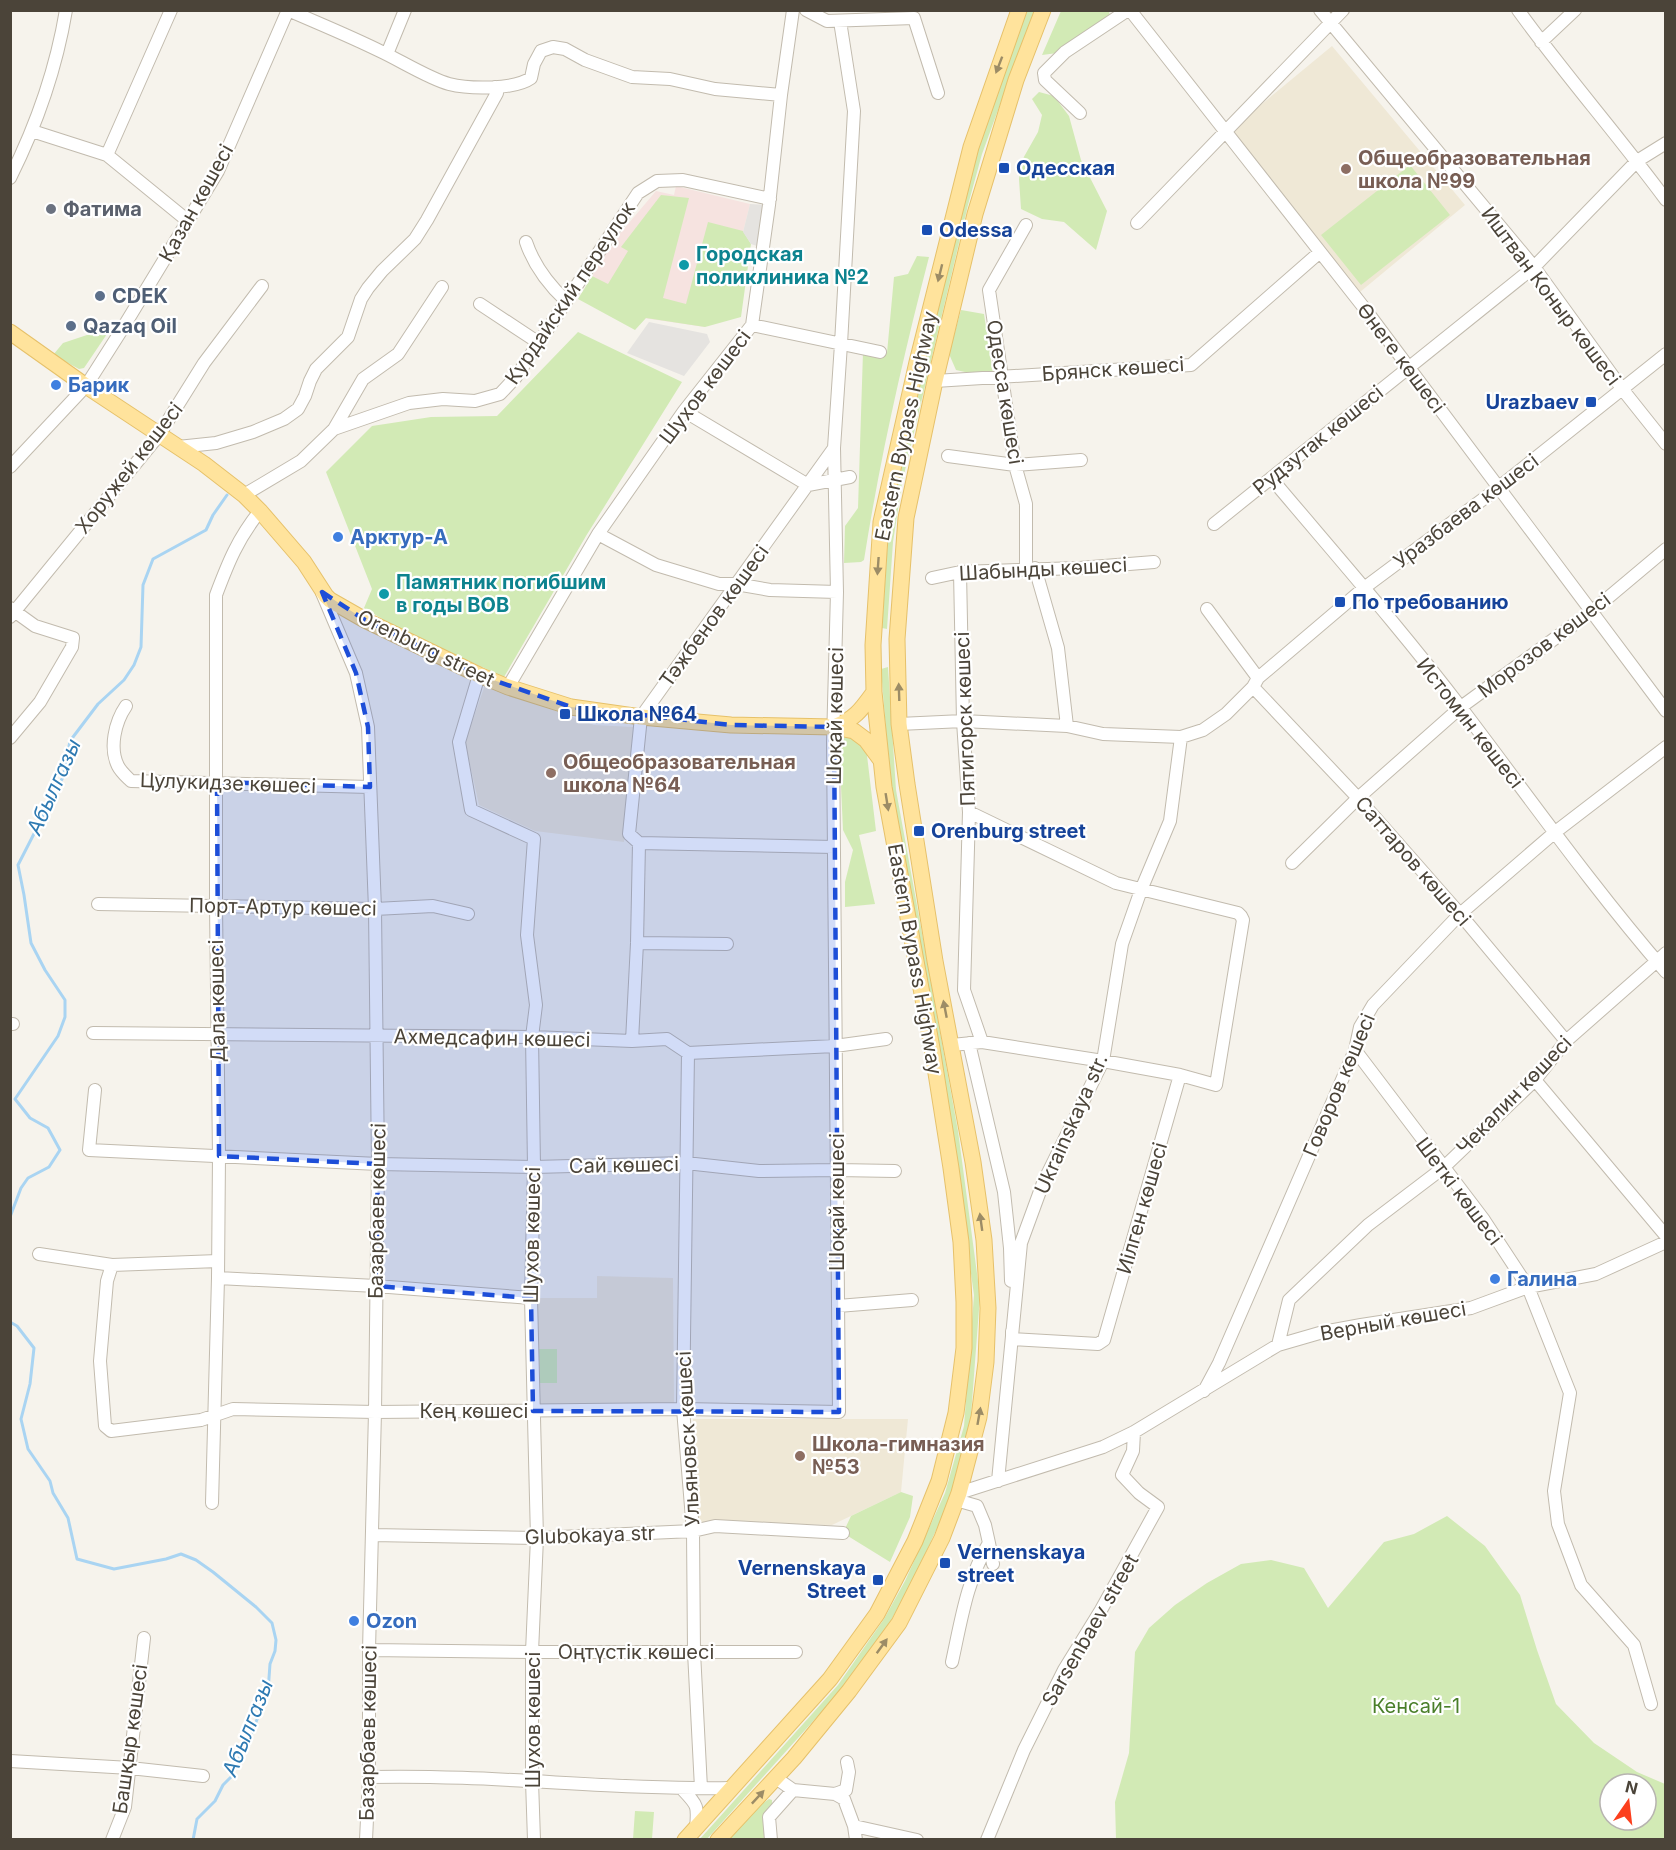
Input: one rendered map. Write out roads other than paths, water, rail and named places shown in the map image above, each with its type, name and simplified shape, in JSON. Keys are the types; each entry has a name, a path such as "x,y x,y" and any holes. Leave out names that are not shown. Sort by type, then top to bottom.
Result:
{"main road":[{"name":"Eastern Bypass Highway","path":"690,1834 830,1678 877,1614 915,1541 939,1481 956,1413 964,1348 960,1242 932,1048 894,850 874,692 873,645 881,522 917,362 971,147 1019,10"},
{"name":"Eastern Bypass Highway","path":"718,1839 776,1778 849,1691 899,1623 942,1538 957,1496 979,1417 986,1362 988,1308 984,1240 973,1162 935,961 916,843 900,724 897,639 906,518 935,381 975,214 1016,80 1043,10"},
{"name":"Orenburg street","path":"10,332 244,495 304,562 322,592 330,600 365,620 479,675 508,687 571,707 641,717 731,725 834,727"},
{"path":"834,727 848,722 858,714 874,692"},
{"path":"834,727 854,731 866,740 881,760"}],"street":[{"path":"10,178 32,131 52,75 60,47 66,10"},
{"path":"107,155 171,10"},
{"path":"288,10 446,83 465,87 495,87 524,82 531,78 534,64 541,51 553,47 565,49 585,60 632,77 670,79 715,89 781,95"},
{"name":"Қазан көшесі","path":"10,467 86,386 188,221 218,171 288,10"},
{"path":"387,54 405,10"},
{"name":"Шухов көшесі","path":"508,687 598,534 684,411 752,325 793,10"},
{"path":"806,10 827,21 914,18 938,93"},
{"path":"1080,113 1045,81 1044,73 1065,52 1129,10"},
{"name":"Өнеге көшесі","path":"1129,10 1408,366 1665,711"},
{"name":"Иштван Коныр көшесі","path":"1320,10 1534,267 1665,444"},
{"path":"1137,223 1343,10"},
{"path":"1518,10 1665,200"},
{"path":"1541,42 1575,10"},
{"name":"Шоқай көшесі","path":"839,1412 834,847 837,592 834,448 854,111 840,21"},
{"path":"178,447 216,443 253,432 284,419 298,410 316,369 348,337 361,299 368,288 382,271 416,239 497,93 495,87"},
{"path":"32,131 107,155 188,221"},
{"name":"Рудзутак көшесі","path":"1214,524 1534,267 1637,161 1665,143"},
{"name":"Курдайский переулок","path":"334,429 409,403 442,399 475,401 500,394 516,377 638,194 657,181 683,180 770,199"},
{"name":"Одесса көшесі","path":"1026,225 989,290 1015,465 1026,504 1030,568 1058,648 1067,726"},
{"path":"526,242 541,274 566,301"},
{"name":"Брянск көшесі","path":"935,381 1191,365 1320,252"},
{"name":"Хоружей көшесі","path":"12,612 159,435 204,363 262,286"},
{"path":"244,495 301,461 334,429 363,379 398,354 442,287"},
{"path":"480,304 538,343"},
{"path":"752,325 880,352"},
{"name":"Уразбаева көшесі","path":"900,724 963,721 1067,726 1103,734 1181,737 1203,730 1227,714 1256,682 1364,588 1498,488 1665,354"},
{"path":"684,411 808,485 850,477"},
{"name":"Тәжбенов көшесі","path":"632,1041 637,944 634,838 641,717 834,448"},
{"path":"948,456 1015,465 1081,460"},
{"name":"Истомин көшесі","path":"1271,478 1461,708 1554,833 1661,957 1665,972"},
{"name":"Дала көшесі","path":"212,1503 219,1156 216,596 232,554 248,526 260,511"},
{"path":"598,534 656,565 719,584 736,584 770,590 837,592"},
{"name":"Морозов көшесі","path":"1292,863 1358,798 1461,708 1591,612 1665,549"},
{"name":"Шабынды көшесі","path":"932,578 960,572 1079,568 1154,562"},
{"name":"Пятигорск көшесі","path":"960,572 963,721 969,812 964,990 1004,1192 1010,1248 1012,1339"},
{"name":"Базарбаев көшесі","path":"322,592 356,673 368,727 375,909 378,1164 369,1650 369,1777 366,1839"},
{"name":"Саттаров көшесі","path":"1207,609 1256,682 1460,914 1566,1041"},
{"path":"10,738 45,694 72,647 73,638 35,626 12,612"},
{"name":"Шухов көшесі","path":"479,675 459,742 471,810 534,839 527,935 536,1005 532,1037 534,1167 531,1298 537,1538 532,1652 534,1839"},
{"name":"Цулукидзе көшесі","path":"126,706 118,717 115,730 115,754 118,767 131,781 370,787"},
{"name":"Ukrainskaya str.","path":"998,1481 1021,1243 1043,1183 1103,1061 1122,944 1141,890 1170,821 1181,737"},
{"name":"Говоров көшесі","path":"1204,1391 1219,1363 1354,1050 1360,1027 1373,1005 1460,914 1554,833 1665,747"},
{"path":"951,1045 976,1043 1103,1061 1180,1075 1216,1085 1243,920 1238,914 1116,883 969,812"},
{"path":"634,838 834,847"},
{"name":"Порт-Артур көшесі","path":"98,904 375,909 433,906 468,914"},
{"path":"637,944 727,944"},
{"name":"Чекалин көшесі","path":"1278,1346 1289,1300 1368,1225 1443,1168 1535,1080 1566,1041 1661,957"},
{"name":"Ахмедсафин көшесі","path":"93,1033 532,1037 632,1041 667,1039 688,1053"},
{"path":"688,1053 835,1046 886,1039"},
{"name":"Шеткі көшесі","path":"1354,1050 1484,1220 1528,1287 1570,1393 1554,1491 1558,1524 1581,1585 1634,1645 1651,1704"},
{"name":"Ульяновск көшесі","path":"688,1053 683,1409 693,1531 694,1652 701,1788"},
{"name":"Иілген көшесі","path":"1012,1339 1098,1344 1104,1340 1180,1075"},
{"path":"1535,1080 1665,1236"},
{"name":"Сай көшесі","path":"95,1090 89,1150 378,1164 534,1167 686,1163 759,1171 895,1171"},
{"name":"Верный көшесі","path":"957,1496 1102,1447 1134,1432 1278,1346 1323,1332 1471,1308 1528,1287 1596,1274 1665,1242"},
{"path":"39,1254 112,1265 218,1261"},
{"name":"Кең көшесі","path":"112,1265 106,1281 100,1361 105,1426 111,1431 201,1420 233,1409 375,1412 683,1409 839,1412"},
{"path":"218,1278 376,1286 531,1298"},
{"path":"838,1306 912,1300"},
{"name":"Sarsenbaev street","path":"987,1839 1023,1750 1064,1670 1101,1610 1158,1507 1139,1493 1122,1475 1133,1451 1134,1432"},
{"path":"957,1496 977,1506 993,1564"},
{"name":"Glubokaya str","path":"372,1536 537,1538 693,1531 715,1526 843,1533"},
{"path":"952,1662 969,1584 988,1543"},
{"name":"Башқыр көшесі","path":"112,1839 125,1807 144,1638"},
{"name":"Оңтүстік көшесі","path":"369,1650 796,1652"},
{"path":"10,1761 130,1768 202,1776"},
{"path":"835,1794 846,1790 849,1772 847,1762"},
{"path":"369,1777 532,1781 682,1789 731,1788"},
{"path":"776,1778 793,1790 835,1794 844,1799 854,1826 856,1839"},
{"path":"682,1789 696,1803 698,1810 690,1834"},
{"path":"771,1839 769,1817 793,1790"},
{"path":"854,1826 917,1839"}],"waterway":[{"name":"Абылгазы","path":"10,1217 21,1188 28,1178 49,1167 60,1150 48,1128 30,1118 15,1099 58,1036 65,1017 65,1000 45,970 31,943 18,865 63,777 70,741 98,704 124,680 134,665 141,647 143,585 153,559 206,530 227,495"},
{"name":"Абылгазы","path":"10,1322 17,1326 34,1348 30,1384 21,1419 28,1449 50,1481 53,1493 68,1518 77,1559 114,1569 181,1554 196,1560 213,1572 272,1623 276,1640 270,1664 268,1692 231,1777 223,1785 215,1801 197,1819 193,1840"}],"place":[{"name":"Одесская","path":"1004,168"},
{"name":"Общеобразовательная школа №99","path":"1346,169"},
{"name":"Фатима","path":"51,209"},
{"name":"Odessa","path":"927,230"},
{"name":"Городская поликлиника №2","path":"684,265"},
{"name":"CDEK","path":"100,296"},
{"name":"Qazaq Oil","path":"71,326"},
{"name":"Барик","path":"56,385"},
{"name":"Urazbaev","path":"1591,402"},
{"name":"Арктур-А","path":"338,537"},
{"name":"Памятник погибшим в годы ВОВ","path":"384,594"},
{"name":"По требованию","path":"1340,602"},
{"name":"Школа №64","path":"565,714"},
{"name":"Общеобразовательная школа №64","path":"551,773"},
{"name":"Orenburg street","path":"919,831"},
{"name":"Галина","path":"1495,1279"},
{"name":"Школа-гимназия №53","path":"800,1456"},
{"name":"Vernenskaya street","path":"945,1563"},
{"name":"Vernenskaya Street","path":"878,1580"},
{"name":"Ozon","path":"354,1621"}],"park label":[{"name":"Кенсай-1","path":"1416,1706"}]}
